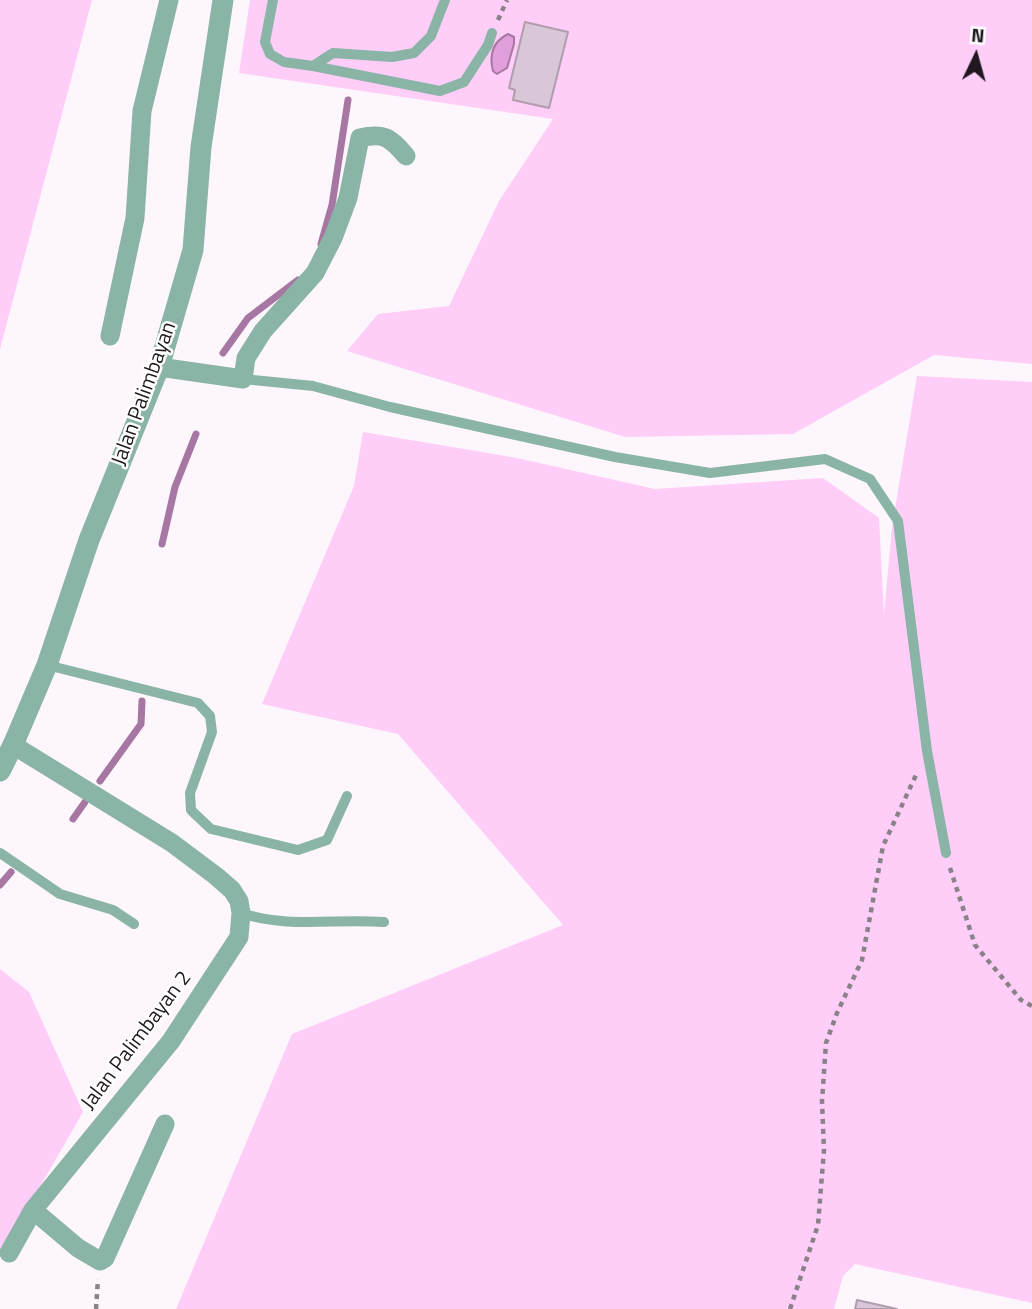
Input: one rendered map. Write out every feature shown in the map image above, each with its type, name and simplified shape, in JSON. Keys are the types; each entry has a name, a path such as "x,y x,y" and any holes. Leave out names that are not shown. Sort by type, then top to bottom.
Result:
{"street":[{"path":"110,336 135,218 142,111 169,0"},
{"name":"Jalan Palimbayan","path":"0,771 47,664 89,540 159,367 194,250 201,148 223,0"},
{"path":"159,367 243,379 246,358 264,331 314,273 333,238 348,198 360,138 372,135 393,140 406,156"},
{"path":"13,745 183,851 232,890 239,901 241,913"},
{"name":"Jalan Palimbayan 2","path":"9,1253 33,1210 171,1041 239,937 241,913"},
{"path":"33,1210 78,1248 100,1261 105,1258 164,1124"}],"lane":[{"path":"273,0 265,42 270,54 284,62 440,91 464,82 488,45 492,33"},
{"path":"313,66 333,53 392,57 414,53 431,36 445,0"},
{"path":"243,379 313,386 390,407 615,457 710,473 825,459 870,479 898,521 928,751 946,853"},
{"path":"47,664 198,703 210,716 212,732 190,793 191,810 211,829 298,850 327,841 347,796"},
{"path":"0,853 60,894 113,910 134,924"},
{"path":"241,913 261,920 282,922 384,922"}],"path":[{"path":"492,33 507,0"},
{"path":"790,1309 818,1225 824,1150 822,1101 826,1044 837,1013 862,960 883,846 928,751"},
{"path":"946,853 975,946 1021,1000 1032,1006"},
{"path":"96,1309 100,1261"}],"shaded area":[{"path":"0,0 92,0 0,349"},
{"path":"250,0 1032,0 1032,364 934,355 793,434 625,437 347,351 378,314 449,306 499,201 553,119 239,73"},
{"path":"508,34 514,37 514,44 507,68 497,74 492,65 493,49 498,41"},
{"path":"917,376 1032,382 1032,1303 855,1264 843,1276 834,1309 176,1309 292,1034 563,925 398,734 262,704 354,486 363,432 517,458 655,489 823,478 879,518 884,615 892,527"},
{"path":"0,969 29,992 83,1112 0,1256"}],"building":[{"path":"525,22 568,32 549,108 513,100 515,90 509,88"},
{"path":"857,1300 897,1309 855,1309"}],"waterway":[{"path":"321,244 332,205 348,100"},
{"path":"223,353 248,318 298,280"},
{"path":"162,544 175,487 196,434"},
{"path":"100,781 141,724 142,701"},
{"path":"73,819 85,802"},
{"path":"0,885 11,872"}]}
